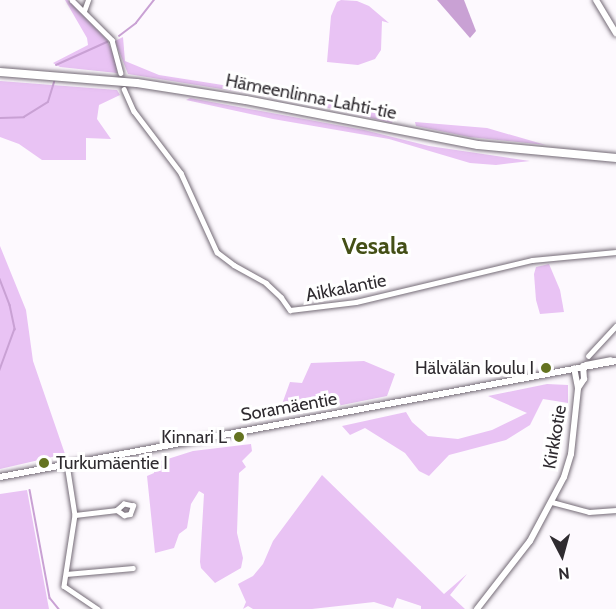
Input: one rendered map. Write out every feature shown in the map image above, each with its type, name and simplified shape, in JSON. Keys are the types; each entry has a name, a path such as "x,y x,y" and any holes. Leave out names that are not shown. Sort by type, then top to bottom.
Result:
{"highway":[{"name":"Hämeenlinna-Lahti-tie","path":"0,72 170,88 478,145 616,158"}],"street":[{"path":"72,0 112,40 121,73"},
{"path":"84,11 88,0"},
{"path":"596,0 616,33"},
{"name":"Aikkalantie","path":"124,89 134,111 181,173 217,252 234,265 266,283 281,297 290,310 356,302 532,260 616,252"},
{"path":"588,356 616,326"},
{"name":"Soramäentie","path":"0,477 616,360"},
{"name":"Kirkkotie","path":"578,388 584,379 582,366"},
{"name":"Kirkkotie","path":"477,609 530,541 552,502 568,466 578,388 574,368"},
{"path":"67,464 75,515 64,586 98,609"},
{"path":"552,502 589,512 616,510"},
{"path":"75,515 117,510"},
{"path":"66,574 133,568"}],"shaded area":[{"path":"65,0 68,0 107,40 115,58 117,73 60,67 53,63 88,45 87,38"},
{"path":"437,0 464,0 476,31 470,38"},
{"path":"357,1 369,6 389,23 382,21 381,50 375,59 358,65 327,62 331,16 337,2"},
{"path":"123,37 125,61 159,75 343,104 394,117 392,123 303,102 128,74 115,41"},
{"path":"0,81 117,90 120,95 99,105 97,119 111,139 86,138 86,160 42,160 19,144 0,137"},
{"path":"190,98 364,130 429,146 530,161 496,165 470,163 389,139 273,119 186,100"},
{"path":"415,122 487,128 546,145 469,137 416,126"},
{"path":"0,246 26,310 33,361 65,454 0,469"},
{"path":"549,264 560,290 564,312 540,314 536,300 534,274 536,267"},
{"path":"364,361 395,374 387,396 277,418 290,382 302,383 311,363"},
{"path":"547,384 568,385 568,403 543,399 530,425 506,440 449,455 429,476 419,471 405,453 365,428 350,435 342,426 406,412 412,422 428,436 458,439 492,430 527,413 488,396"},
{"path":"251,444 252,451 242,461 246,467 239,473 237,533 243,558 241,568 215,583 201,568 204,494 199,491 191,504 187,528 179,534 174,548 155,553 147,476 154,473 155,463 193,451"},
{"path":"322,475 444,594 467,574 450,595 465,609 421,609 421,606 397,598 393,608 374,602 312,609 253,609 248,606 243,609 246,602 238,584 253,576 263,564 273,541"},
{"path":"27,490 49,609 0,609 0,494"}],"waterway":[{"path":"119,36 136,23 154,0"},
{"path":"56,65 107,42"},
{"path":"0,118 24,117 48,102 54,82"},
{"path":"0,279 10,305 15,329 0,370"},
{"path":"30,490 50,598 59,609"}],"place":[{"name":"Hälvälän koulu I","path":"546,368"},
{"name":"Kinnari L","path":"239,437"},
{"name":"Turkumäentie I","path":"44,463"}],"district":[{"name":"Vesala","path":"375,246"}]}
